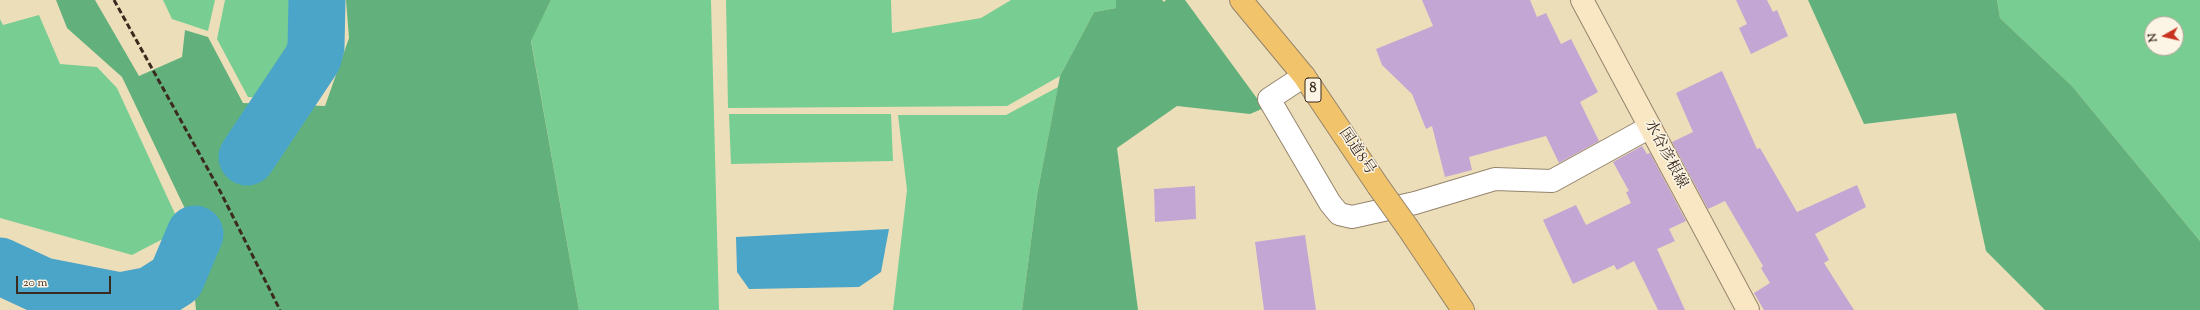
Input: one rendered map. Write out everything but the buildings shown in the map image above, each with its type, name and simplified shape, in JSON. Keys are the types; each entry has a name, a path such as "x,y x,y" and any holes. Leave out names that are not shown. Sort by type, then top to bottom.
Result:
{"highway":[{"name":"国道8号","path":"1242,0 1304,76 1463,310"}],"main road":[{"name":"水谷彦根線","path":"1582,0 1748,310"}],"street":[{"path":"1304,76 1269,99 1330,203 1339,214 1352,217 1415,203 1495,179 1552,181 1650,127"}],"green space":[{"path":"56,0 95,0 139,76 182,57 185,30 208,37 243,103 325,106 349,38 346,0 551,0 531,41 579,310 196,310 187,213 122,77 67,28"},
{"path":"163,0 215,0 208,31 172,19"},
{"path":"225,0 307,0 305,48 273,98 248,97 217,39"},
{"path":"551,0 711,0 719,310 579,310 531,40"},
{"path":"726,0 891,0 892,33 981,18 1011,0 1116,0 1116,8 1094,12 1060,76 1007,106 728,108"},
{"path":"1116,0 1162,0 1164,2 1166,0 1185,0 1264,108 1250,114 1177,106 1117,148 1138,310 1022,310 1037,195 1060,76 1094,12 1116,8"},
{"path":"1808,0 1997,0 2000,18 2072,86 2200,241 2200,310 2045,310 1986,251 1956,113 1864,124"},
{"path":"1997,0 2200,0 2200,241 2072,86 2000,18"},
{"path":"39,15 60,64 97,67 117,88 182,229 132,255 0,218 0,19 3,25"},
{"path":"1058,87 1037,195 1022,310 893,310 907,190 898,115 1006,115"},
{"path":"729,114 891,114 893,161 731,164"}],"water":[{"path":"889,229 881,272 859,287 749,289 737,272 736,237"}],"waterway":[{"path":"247,157 313,58 316,47 317,0"},
{"path":"0,266 43,286 120,301 151,295 176,279 195,234"}],"railway":[{"path":"114,0 220,191 280,310"}]}
